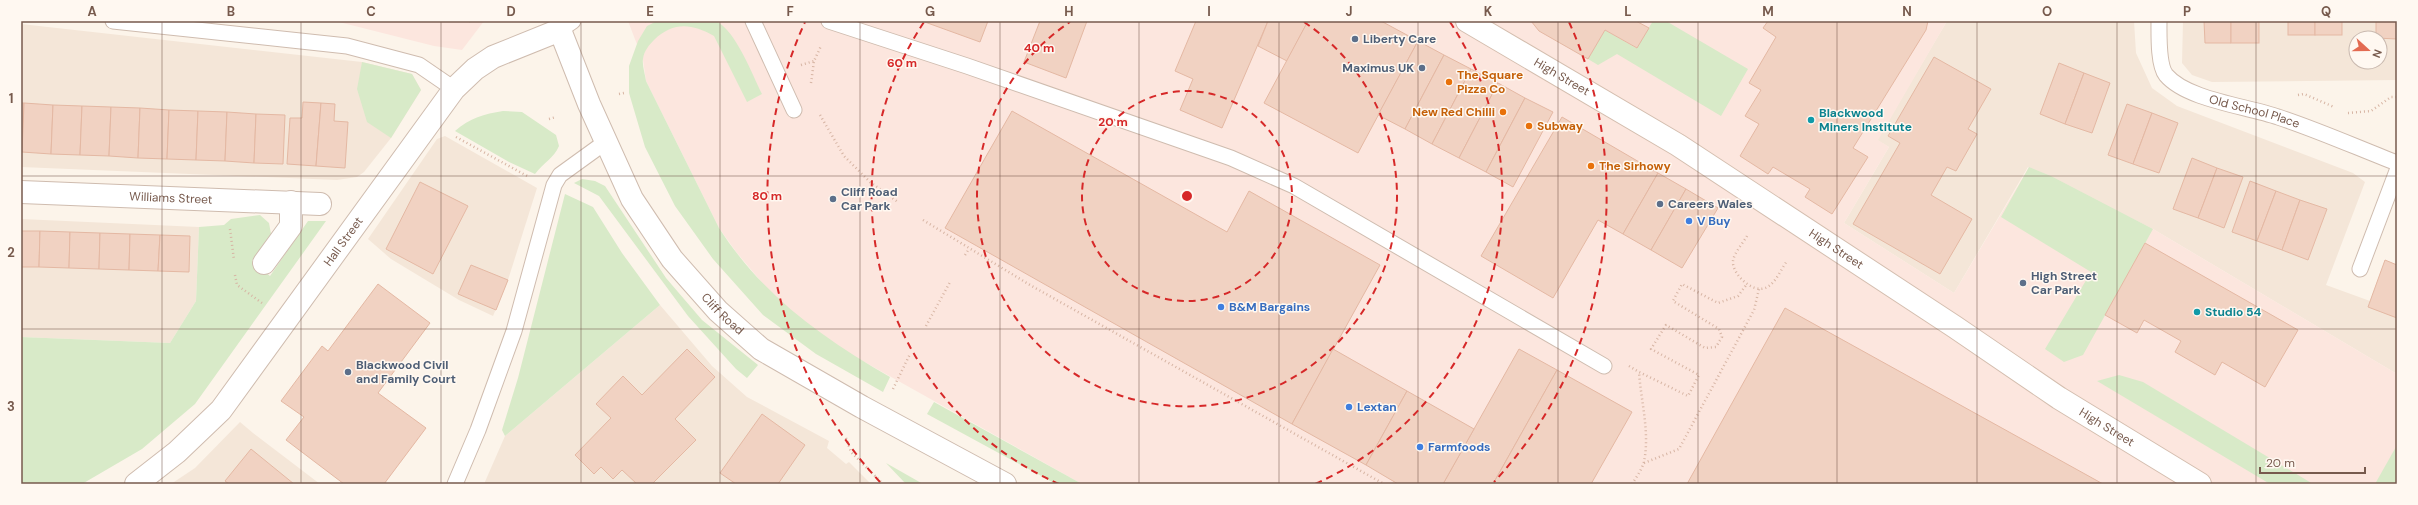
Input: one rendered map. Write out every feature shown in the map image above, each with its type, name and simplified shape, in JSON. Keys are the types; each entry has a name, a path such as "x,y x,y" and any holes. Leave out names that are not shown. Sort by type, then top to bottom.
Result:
{"street":[{"name":"High Street","path":"1474,23 1678,145 1955,327 2059,398 2200,484"},
{"name":"Hall Street","path":"136,484 177,452 221,410 454,89 475,69 493,57 565,24"},
{"name":"Cliff Road","path":"565,24 589,104 632,199 672,259 718,311 760,349 862,408 1005,484"},
{"name":"Williams Street","path":"21,192 320,204"},
{"path":"264,264 291,226 291,202"}],"lane":[{"path":"113,21 347,46 419,66 454,89"},
{"path":"753,21 794,110"},
{"path":"830,21 967,66 1231,158 1280,180 1604,366"},
{"name":"Old School Place","path":"2159,21 2161,55 2165,74 2183,89 2239,107 2277,116 2397,163"},
{"path":"456,484 478,430 514,330 554,185 560,176 607,141"},
{"path":"2360,269 2397,171"}],"path":[{"path":"813,89 811,82 814,61 823,39"},
{"path":"619,94 624,93"},
{"path":"2277,116 2286,97 2304,94 2336,108"},
{"path":"2342,111 2349,113 2370,111 2391,97 2397,97"},
{"path":"819,110 844,156 870,182 898,202"},
{"path":"549,120 556,117"},
{"path":"454,136 527,177 533,178"},
{"path":"923,220 969,249 1384,484"},
{"path":"1747,236 1733,259 1734,268 1747,284 1759,289 1766,288 1772,284 1786,261"},
{"path":"965,255 969,249"},
{"path":"926,326 950,282"},
{"path":"1632,484 1644,464 1646,426 1640,395 1639,372 1688,396 1699,376 1651,349 1662,331 1666,325 1706,348 1716,347 1722,337 1719,329 1673,301 1682,284 1718,303 1738,296 1747,284"},
{"path":"1644,464 1679,449 1754,310 1759,289"},
{"path":"896,390 892,388 910,354"},
{"path":"846,438 851,452 883,484"}],"shaded area":[{"path":"335,21 484,21 462,50 434,46"},
{"path":"628,21 1947,21 1878,140 1889,147 1844,223 1954,293 2029,167 2051,176 2153,229 2397,374 2397,484 1082,484 843,350 800,319 770,292 737,253 719,228 646,81 643,60"},
{"path":"1947,21 2134,21 2136,53 2152,88 2177,106 2353,173 2365,182 2326,285 2370,301 2385,260 2397,265 2397,374 2153,229 2028,167 1954,293 1844,223 1889,147 1877,140"},
{"path":"2183,21 2397,21 2397,80 2212,82 2192,75 2182,63"},
{"path":"21,24 362,62 412,74 421,90 391,138 364,172 357,177 337,180 21,167"},
{"path":"445,136 537,188 508,280 493,316 459,300 391,259 368,239 437,139"},
{"path":"21,219 199,227 196,301 170,343 21,337"},
{"path":"660,305 712,366 747,397 829,441 827,448 846,464 849,462 871,484 484,484 505,436"},
{"path":"240,422 320,484 171,484 195,468"}],"green space":[{"path":"657,21 716,21 723,26 737,43 762,94 747,102 714,36 690,27 675,27 661,34 650,44 643,59 646,81 719,228 736,252 774,294 795,313 840,346 890,377 883,392 816,354 763,315 713,259 675,206 645,147 629,93 629,66 638,41 647,26"},
{"path":"1653,21 1666,21 1748,69 1721,116 1617,54 1598,65 1588,59 1605,30 1636,48"},
{"path":"362,62 412,74 421,90 391,138 367,122 357,89"},
{"path":"503,111 522,112 556,135 559,146 557,150 535,174 509,162 455,131 478,117"},
{"path":"2029,167 2051,176 2153,229 2083,355 2064,362 2045,349 2091,272 2001,217"},
{"path":"582,179 595,181 605,186 666,278 702,320 758,365 747,378 736,369 688,316 599,196 574,183"},
{"path":"565,194 593,207 622,253 660,305 505,436 502,430 518,378"},
{"path":"260,215 269,223 271,234 252,261 270,276 308,221 326,221 195,404 142,449 82,484 21,484 21,337 170,343 196,301 199,227 224,225 231,219"},
{"path":"2119,375 2143,382 2313,484 2270,484 2097,381"},
{"path":"934,402 1082,484 1056,484 927,414"},
{"path":"2397,445 2397,484 2375,484"},
{"path":"886,463 923,484 906,484"}],"building":[{"path":"922,21 988,21 980,42"},
{"path":"1040,21 1087,21 1066,78 1024,62"},
{"path":"1196,21 1268,21 1222,128 1180,110 1193,79 1175,71"},
{"path":"1268,21 1308,21 1287,61 1258,46"},
{"path":"1308,21 1381,21 1418,41 1358,153 1264,103"},
{"path":"1531,21 1636,21 1649,28 1637,48 1605,30 1588,59 1539,31"},
{"name":"Blackwood Miners Institute","path":"1768,21 1928,21 1926,30 1853,148 1868,157 1832,214 1805,197 1810,189 1773,167 1768,174 1740,156 1759,124 1745,116 1761,90 1749,83 1776,37 1763,28"},
{"path":"2204,21 2231,21 2231,43 2205,43"},
{"path":"2231,21 2259,21 2259,43 2231,43"},
{"path":"2288,21 2315,21 2315,35 2288,35"},
{"path":"2315,21 2342,21 2342,35 2315,35"},
{"path":"2376,21 2397,21 2397,39 2388,39 2388,30 2376,30"},
{"path":"1418,41 1444,55 1405,129 1378,115"},
{"path":"1444,55 1471,69 1432,144 1405,129"},
{"path":"1934,57 1991,89 1968,129 1977,134 1956,171 1947,167 1931,195 1972,219 1940,274 1853,224 1900,143 1888,136"},
{"path":"2059,63 2084,73 2065,124 2040,114"},
{"path":"1471,69 1498,83 1459,158 1432,144"},
{"path":"2084,73 2110,83 2092,133 2065,124"},
{"path":"1498,83 1525,98 1486,172 1459,158"},
{"path":"1525,98 1553,112 1513,187 1486,172"},
{"path":"303,102 321,103 316,166 287,164 290,118 302,118"},
{"path":"21,103 24,103 22,152 21,152"},
{"path":"24,103 53,105 51,154 22,152"},
{"path":"321,103 335,104 334,121 348,122 345,168 316,166"},
{"path":"2127,104 2152,113 2133,164 2108,155"},
{"path":"53,105 82,106 80,155 51,154"},
{"path":"82,106 111,107 109,156 80,155"},
{"path":"111,107 140,108 138,158 109,156"},
{"path":"140,108 169,110 167,159 138,158"},
{"path":"169,110 198,111 196,160 167,159"},
{"path":"198,111 227,112 225,161 196,160"},
{"name":"B&M Bargains","path":"1012,111 1227,232 1249,191 1380,265 1292,424 945,228"},
{"path":"227,112 256,114 254,163 225,161"},
{"path":"2152,113 2178,123 2159,173 2133,164"},
{"path":"256,114 285,115 283,164 254,163"},
{"path":"1562,117 1658,173 1623,234 1598,220 1553,298 1481,256"},
{"path":"2192,158 2217,168 2198,218 2173,209"},
{"path":"2217,168 2243,177 2224,228 2198,218"},
{"path":"1658,173 1686,189 1651,250 1623,234"},
{"path":"2250,181 2276,191 2257,241 2232,232"},
{"path":"420,182 468,206 433,274 386,249"},
{"path":"1686,189 1718,208 1682,268 1651,250"},
{"path":"2276,191 2300,200 2282,250 2257,241"},
{"path":"2300,200 2327,209 2308,260 2282,250"},
{"path":"21,231 40,231 39,267 21,267"},
{"path":"40,231 70,232 69,268 39,267"},
{"path":"70,232 100,233 99,269 69,268"},
{"path":"100,233 130,234 129,270 99,269"},
{"path":"130,234 160,235 158,271 129,270"},
{"path":"160,235 190,236 189,272 158,271"},
{"path":"2145,243 2298,330 2265,387 2222,362 2215,375 2175,352 2181,341 2144,320 2137,333 2105,315"},
{"path":"2385,260 2397,265 2397,318 2368,307"},
{"path":"471,265 508,280 496,310 458,294"},
{"name":"Blackwood Civil and Family Court","path":"378,284 430,323 378,393 426,428 384,484 344,484 286,440 304,417 281,401 322,346 328,351"},
{"path":"1785,308 2103,484 1687,484"},
{"path":"687,349 715,377 675,419 696,440 652,484 637,484 622,470 613,479 601,467 594,474 575,455 611,418 596,404 623,376 642,395"},
{"name":"Lextan","path":"1333,349 1407,391 1366,465 1292,424"},
{"path":"1519,349 1557,370 1493,484 1443,484"},
{"path":"1557,370 1632,412 1591,484 1493,484"},
{"name":"Farmfoods","path":"1407,391 1474,429 1443,484 1398,484 1366,465"},
{"path":"762,414 805,445 778,484 736,484 720,473"},
{"path":"251,449 294,484 229,484 225,481"}],"place":[{"name":"Liberty Care","path":"1355,39"},
{"name":"Maximus UK","path":"1422,68"},
{"name":"The Square Pizza Co","path":"1449,82"},
{"name":"New Red Chilli","path":"1503,112"},
{"name":"Blackwood Miners Institute","path":"1811,120"},
{"name":"Subway","path":"1529,126"},
{"name":"The Sirhowy","path":"1591,166"},
{"name":"Cliff Road Car Park","path":"833,199"},
{"name":"Careers Wales","path":"1660,204"},
{"name":"V Buy","path":"1689,221"},
{"name":"High Street Car Park","path":"2023,283"},
{"name":"B&M Bargains","path":"1221,307"},
{"name":"Studio 54","path":"2197,312"},
{"name":"Blackwood Civil and Family Court","path":"348,372"},
{"name":"Lextan","path":"1349,407"},
{"name":"Farmfoods","path":"1420,447"}]}
